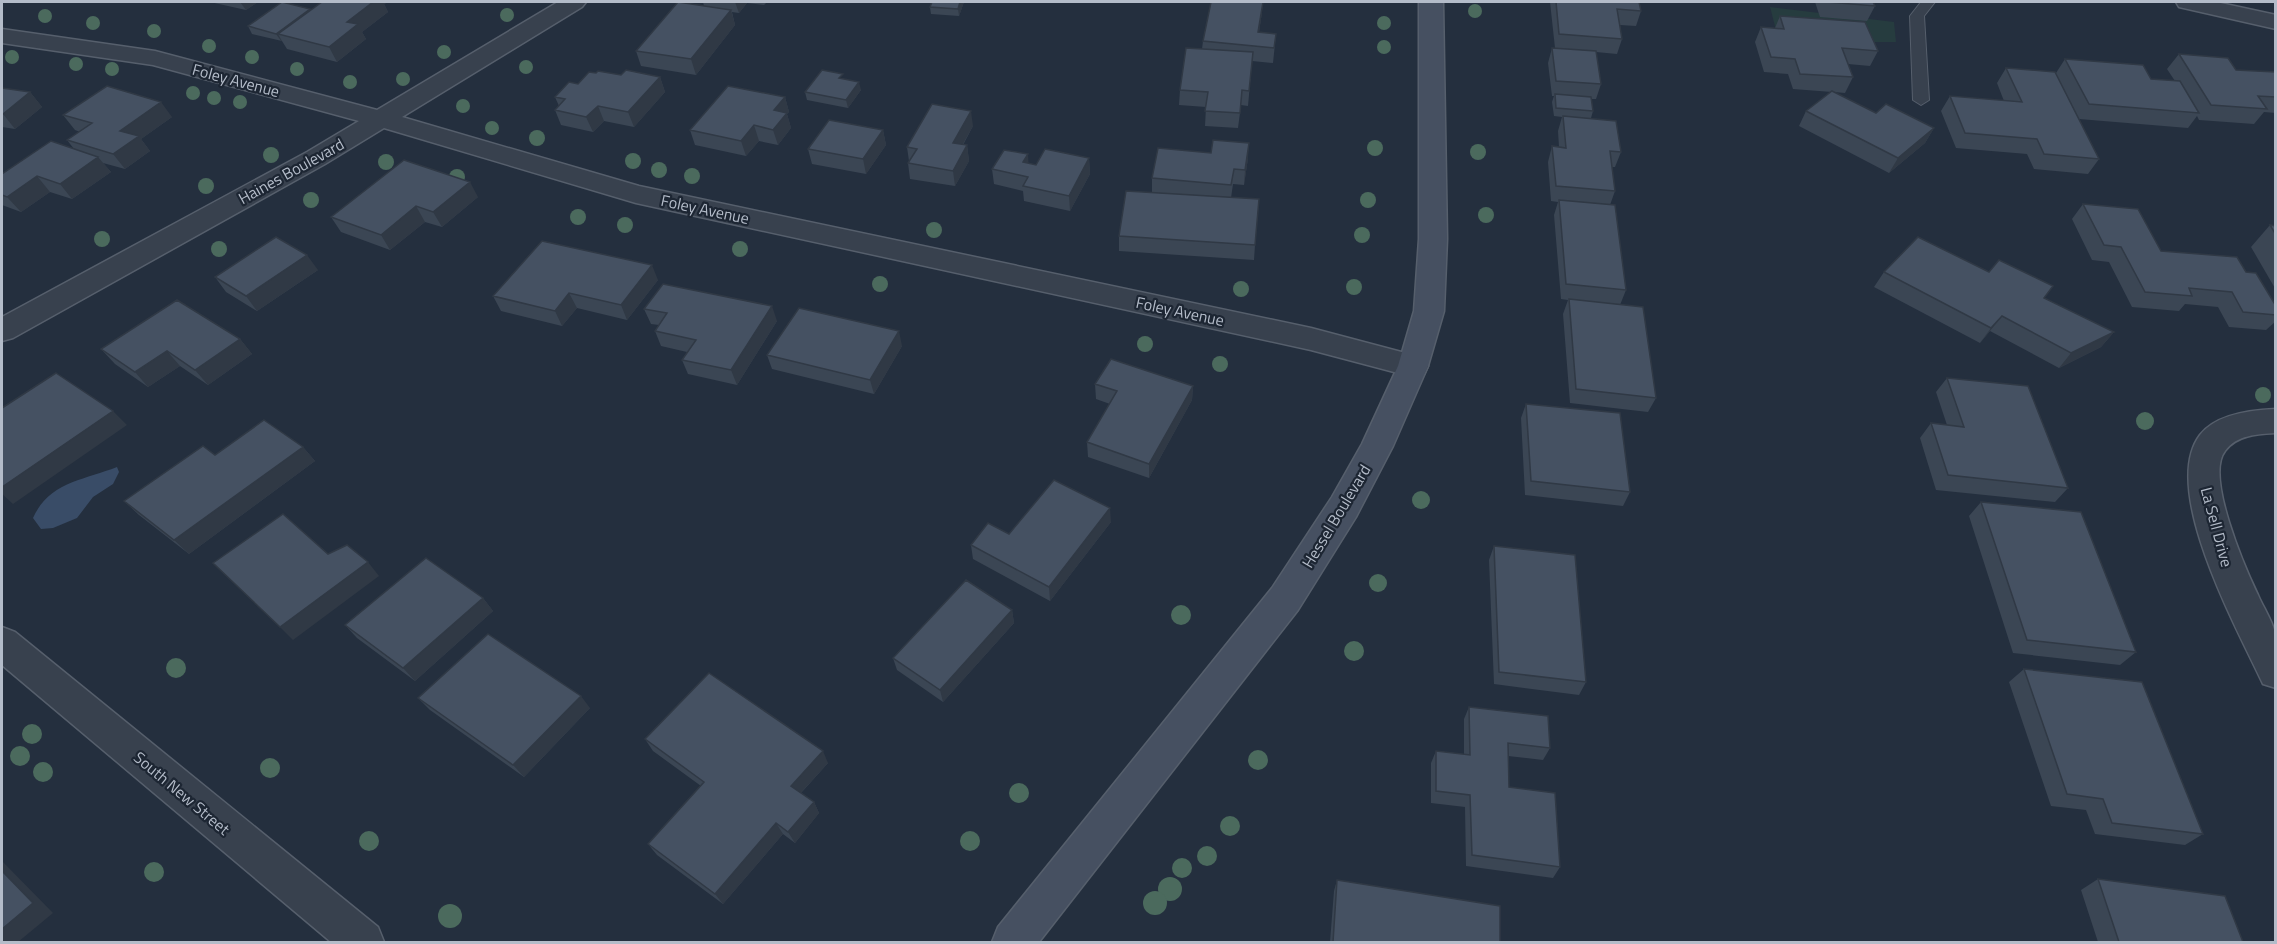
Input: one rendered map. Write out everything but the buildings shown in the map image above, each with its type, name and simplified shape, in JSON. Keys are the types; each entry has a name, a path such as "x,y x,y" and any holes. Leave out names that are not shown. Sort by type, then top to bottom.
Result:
{"street":[{"name":"Haines Boulevard","path":"2,330 316,158 574,2"},
{"name":"Hessel Boulevard","path":"1016,940 1285,599 1344,507 1377,446 1413,366 1429,301 1432,238 1431,2"},
{"path":"2187,2 2276,22"},
{"name":"Foley Avenue","path":"2,36 155,58 381,119 514,161 636,194 1311,339 1413,366"},
{"name":"La Sell Drive","path":"2276,421 2237,427 2220,436 2208,449 2202,466 2210,511 2228,570 2276,672"},
{"name":"South New Street","path":"2,643 363,942"}],"lane":[{"path":"1921,100 1917,16 1928,2"}],"green space":[{"path":"1770,7 1894,22 1896,42 1866,42 1776,30"}],"water":[{"path":"117,467 119,472 113,484 93,497 77,518 53,528 41,529 33,518 40,506 58,489"}]}
